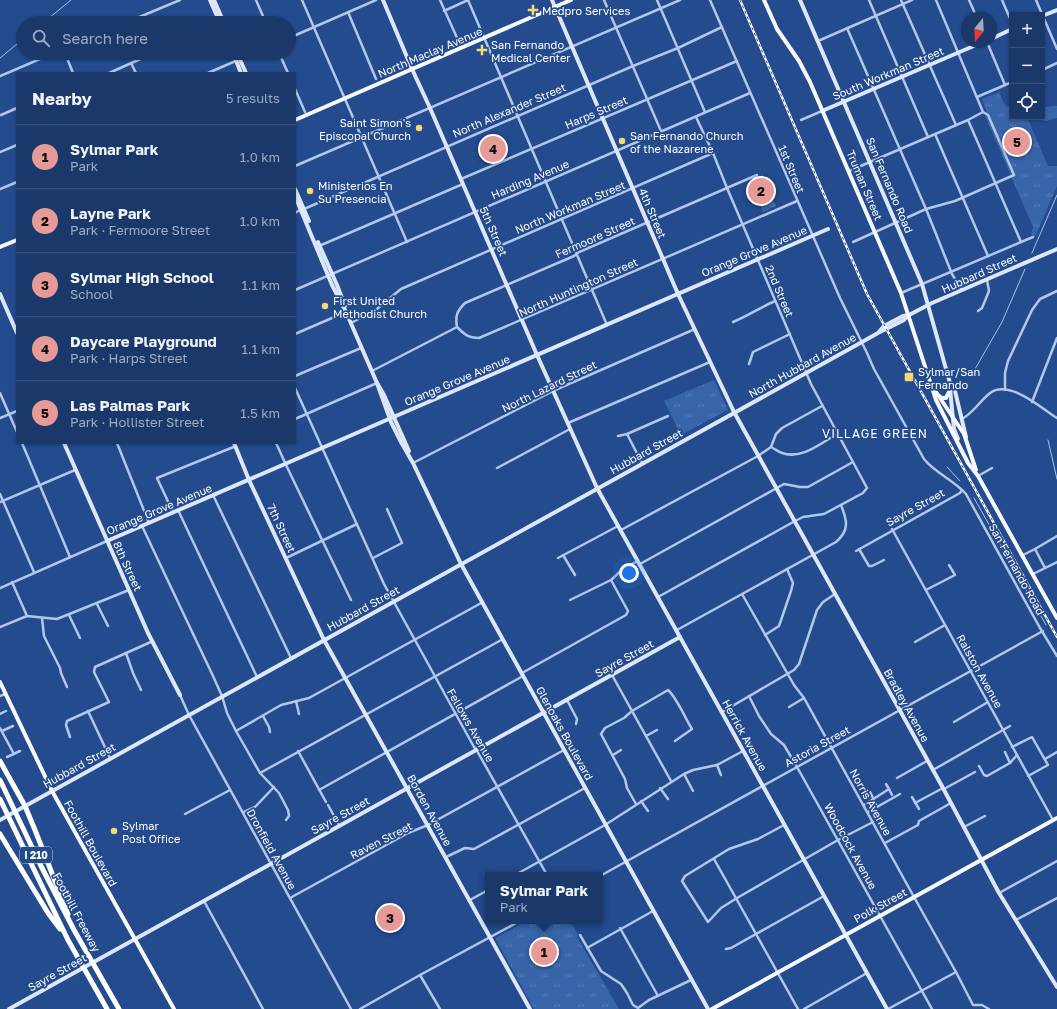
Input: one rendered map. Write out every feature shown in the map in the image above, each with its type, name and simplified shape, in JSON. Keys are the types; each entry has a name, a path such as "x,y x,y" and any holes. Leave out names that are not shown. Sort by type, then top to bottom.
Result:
{"highway":[{"path":"0,761 25,806 74,930"},
{"name":"Foothill Freeway","path":"0,780 41,866 74,930 119,1009"},
{"name":"Foothill Freeway","path":"0,800 68,940 108,1009"},
{"path":"0,834 48,913 68,940"}],"main road":[{"name":"North Maclay Avenue","path":"296,120 571,0"},
{"name":"Truman Street","path":"764,0 777,29 802,65 901,293 936,400 949,428 972,468"},
{"path":"0,247 16,242"},
{"name":"Truman Street","path":"931,385 953,417 968,443"},
{"path":"936,393 940,397 946,398 950,390"},
{"name":"San Fernando Road","path":"968,443 978,476"},
{"name":"San Fernando Road","path":"972,468 978,476 1056,615"},
{"name":"Foothill Boulevard","path":"0,682 52,790 174,1009"},
{"name":"Polk Street","path":"712,1009 1055,819"}],"street":[{"path":"142,16 180,0"},
{"path":"210,0 217,16"},
{"path":"214,0 221,16"},
{"path":"256,0 263,16"},
{"path":"302,0 407,242"},
{"path":"296,35 376,0"},
{"name":"5th Street","path":"383,0 588,470"},
{"path":"440,0 458,40 458,50"},
{"path":"444,11 468,0 607,325"},
{"name":"4th Street","path":"552,0 678,294 744,430"},
{"path":"604,0 661,132"},
{"path":"657,0 705,112"},
{"path":"296,166 680,0"},
{"name":"1st Street","path":"710,0 812,236 878,377 924,459 931,467 962,490"},
{"name":"San Fernando Road","path":"800,0 922,284 929,304 950,382 955,391 968,443"},
{"path":"869,0 928,137"},
{"path":"901,0 956,125"},
{"path":"818,41 912,0"},
{"path":"853,242 926,209 955,201 1014,175 988,116 983,112 936,0"},
{"path":"969,0 974,12"},
{"path":"1002,0 1009,16"},
{"path":"1036,0 1040,12"},
{"path":"1045,15 1057,10"},
{"path":"348,12 376,79"},
{"path":"1045,23 1057,49"},
{"name":"North Alexander Street","path":"296,213 588,85 678,48 722,27"},
{"path":"847,28 952,272 962,290"},
{"path":"997,35 1009,30"},
{"name":"South Workman Street","path":"801,120 969,48"},
{"path":"990,48 1005,85"},
{"path":"0,76 38,60"},
{"path":"68,60 73,72"},
{"path":"110,72 138,60"},
{"path":"210,72 238,60"},
{"path":"238,60 241,72"},
{"path":"238,60 245,72"},
{"path":"282,60 288,72"},
{"name":"Harps Street","path":"461,179 647,98 737,61"},
{"path":"131,63 136,72"},
{"path":"1045,69 1057,63"},
{"path":"977,97 1009,83"},
{"path":"296,91 305,112"},
{"name":"Harding Avenue","path":"296,290 750,93"},
{"path":"1,116 16,108"},
{"path":"849,171 900,150 983,112"},
{"name":"2nd Street","path":"696,117 713,153 811,384 822,406"},
{"path":"968,120 1021,242"},
{"path":"935,134 988,256"},
{"path":"0,152 16,145"},
{"name":"North Workman Street","path":"351,323 377,309 400,289 713,153"},
{"name":"Fermoore Street","path":"457,327 456,319 458,310 465,303 757,175"},
{"path":"0,189 16,182"},
{"path":"318,247 464,184"},
{"name":"Glenoaks Boulevard","path":"296,192 302,210"},
{"name":"Glenoaks Boulevard","path":"296,198 392,418 404,440 413,463 461,564 605,826 708,1009"},
{"name":"North Huntington Street","path":"457,327 463,334 470,338 478,338 523,320 797,201"},
{"name":"Orange Grove Avenue","path":"0,588 828,229"},
{"path":"901,293 1033,237"},
{"name":"Hubbard Street","path":"885,328 903,316 929,304 1057,249"},
{"path":"978,311 990,291 986,279"},
{"path":"1005,390 1005,373 1008,361 1032,310 1040,299 1057,291"},
{"path":"0,294 16,331"},
{"path":"733,322 746,317 760,308 776,301"},
{"path":"296,334 346,312"},
{"path":"372,371 457,327"},
{"name":"North Hubbard Avenue","path":"734,412 885,328"},
{"name":"North Lazard Street","path":"413,463 554,391 695,329"},
{"path":"749,364 753,352 790,334"},
{"path":"1032,402 1057,338"},
{"path":"296,376 362,348"},
{"path":"568,423 710,361"},
{"path":"296,419 377,382"},
{"name":"San Fernando Road","path":"950,382 953,417 957,437 972,468"},
{"name":"Fellows Avenue","path":"296,390 393,602 545,872"},
{"path":"962,419 993,392 1005,390 1016,392 1057,418"},
{"path":"0,393 16,430"},
{"path":"621,530 758,456 771,447 776,434 782,428 822,406 867,486 866,490 841,505 824,514 803,517 795,521 658,597"},
{"path":"0,418 16,410"},
{"name":"Hubbard Street","path":"0,820 734,412"},
{"path":"618,436 627,434 668,416"},
{"path":"498,468 570,429"},
{"name":"Bradley Avenue","path":"744,430 1000,893 1057,987"},
{"path":"627,434 642,463"},
{"path":"771,447 782,453 793,455 803,454 837,434"},
{"path":"22,444 70,557"},
{"name":"8th Street","path":"64,444 129,590 180,695"},
{"path":"117,444 150,523"},
{"path":"173,512 157,478 235,444"},
{"name":"7th Street","path":"235,444 249,480 316,619"},
{"path":"276,444 351,600"},
{"path":"570,600 611,580 624,568 639,563 784,484 808,487 853,462"},
{"path":"978,476 992,468"},
{"path":"2,501 75,470"},
{"name":"Herrick Avenue","path":"588,470 804,861 888,1009"},
{"name":"San Fernando Road","path":"962,490 1057,656"},
{"name":"Sayre Street","path":"856,551 962,490"},
{"path":"0,494 34,572"},
{"path":"213,495 291,658"},
{"path":"677,630 836,542 842,537 846,528 846,518 841,505"},
{"path":"373,558 402,543 387,508"},
{"path":"178,510 257,677"},
{"path":"286,558 357,524"},
{"path":"558,558 618,525"},
{"path":"142,526 222,696 227,713 236,731 260,773 279,793 288,810 289,816 286,820"},
{"name":"Ralston Avenue","path":"892,529 1028,776 1055,819"},
{"path":"1023,555 1057,536"},
{"path":"859,549 869,566 884,560"},
{"path":"1035,549 1044,568"},
{"path":"563,555 575,575"},
{"path":"1033,574 1057,562"},
{"path":"926,590 955,575 949,565"},
{"path":"765,635 779,626 792,591 793,583 787,569"},
{"path":"319,790 455,714 626,615 628,611 611,580"},
{"path":"12,582 27,616"},
{"path":"0,627 27,616 57,620 129,590"},
{"name":"Norris Avenue","path":"742,594 794,686 804,698 868,812 956,972 973,1007 982,1005 989,1009"},
{"path":"722,712 788,674 800,664 817,610 823,602 835,594"},
{"path":"236,731 281,705 309,698 483,602"},
{"path":"97,604 108,626"},
{"path":"69,615 80,638"},
{"path":"42,618 44,636 60,668 67,687"},
{"name":"Borden Avenue","path":"316,619 324,640 347,678 445,858 530,1009"},
{"path":"915,642 945,625"},
{"name":"Astoria Street","path":"603,874 970,670 1043,631"},
{"name":"Sayre Street","path":"9,1009 680,637"},
{"path":"260,773 366,714 435,678 503,639"},
{"path":"70,737 66,725 67,721 109,702 94,672 95,667 153,641"},
{"path":"126,652 132,673 141,690"},
{"path":"612,675 671,782"},
{"path":"636,804 627,788 625,779 613,755 601,734 605,728 624,718 632,711 668,690 674,695 692,729 675,741"},
{"path":"0,696 6,694"},
{"name":"Dronfield Avenue","path":"180,695 189,715 230,790 244,812 351,1009"},
{"name":"Woodcock Avenue","path":"749,696 771,734 784,745 797,767 932,1009"},
{"path":"789,707 804,698"},
{"path":"567,700 577,719 576,724"},
{"path":"296,701 299,714"},
{"path":"954,722 988,702"},
{"path":"0,714 6,711"},
{"path":"88,711 110,758"},
{"path":"263,716 269,726 270,732"},
{"path":"2,732 13,726"},
{"path":"932,770 1010,726"},
{"path":"0,728 14,754"},
{"path":"646,736 657,730"},
{"path":"1012,747 1032,737 1045,759 1048,766 1028,776"},
{"name":"Raven Street","path":"290,898 408,833 428,825 497,788 564,750"},
{"path":"613,755 621,750"},
{"path":"520,872 605,826 660,788 684,774 693,770 717,765 743,750"},
{"path":"8,757 20,751"},
{"path":"298,751 326,802"},
{"path":"1005,752 1010,763"},
{"path":"1045,759 1057,752"},
{"path":"979,766 984,775 987,776 1010,763 1017,755"},
{"path":"897,778 927,762"},
{"path":"717,765 721,775"},
{"path":"915,804 975,772"},
{"path":"684,774 693,791"},
{"path":"886,784 892,795"},
{"path":"244,812 255,807 274,787"},
{"path":"445,858 465,848 474,849 585,788"},
{"path":"660,788 668,799"},
{"path":"864,805 889,789"},
{"path":"185,814 230,790"},
{"path":"870,792 876,804"},
{"path":"868,812 900,794"},
{"path":"912,797 918,809"},
{"path":"641,801 648,811"},
{"path":"885,844 918,826 919,821 951,804"},
{"path":"328,805 339,825"},
{"path":"964,827 985,816"},
{"path":"784,824 758,839 729,849 685,876 682,881 708,922 721,908 736,898 804,861 838,840 873,822"},
{"path":"714,859 798,1009"},
{"path":"1000,893 1057,861"},
{"path":"470,901 485,892"},
{"path":"726,949 731,948 824,896"},
{"path":"1016,921 1057,898"},
{"path":"204,901 263,1009"},
{"path":"587,948 620,928 653,911"},
{"path":"360,1009 515,924"},
{"path":"620,928 658,996"},
{"path":"580,935 601,971 621,984 634,1005 638,1008 649,1000 691,980"},
{"path":"888,1009 956,972"},
{"path":"804,1009 867,974"},
{"path":"420,975 440,1009"}],"green space":[{"path":"999,92 1006,107 1009,106 1009,120 1028,120 1048,166 1057,166 1057,186 1035,237 1031,234 1033,227 985,116 986,111 982,99"},
{"path":"1057,106 1057,118 1046,121 1040,120 1045,120 1046,107"},
{"path":"762,174 776,206 763,212 750,182 759,180"},
{"path":"714,380 728,410 681,435 664,401"},
{"path":"522,924 572,924 578,935 577,937 619,1009 534,1009 496,938"}],"waterway":[{"path":"52,16 71,0"},
{"path":"0,58 16,45"},
{"path":"1032,253 1057,195"},
{"path":"971,376 1002,322 1025,269"},
{"path":"1048,440 1057,479"},
{"path":"947,467 960,481"},
{"path":"974,498 1046,625"}],"railway":[{"path":"740,0 867,294 1057,637"}],"place":[{"name":"Medpro Services","path":"533,10"},
{"name":"San Fernando Medical Center","path":"482,50"},
{"name":"Saint Simon's Episcopal Church","path":"419,128"},
{"name":"San Fernando Church of the Nazarene","path":"622,141"},
{"name":"Las Palmas Park","path":"1017,142"},
{"name":"Daycare Playground","path":"493,149"},
{"name":"Ministerios En Su Presencia","path":"310,191"},
{"name":"Layne Park","path":"761,191"},
{"name":"First United Methodist Church","path":"325,306"},
{"name":"Sylmar/San Fernando","path":"909,377"},
{"name":"Sylmar Post Office","path":"114,831"},
{"name":"Sylmar High School","path":"390,918"},
{"name":"Sylmar Park","path":"544,952"}],"district":[{"name":"VILLAGE GREEN","path":"875,433"}]}
